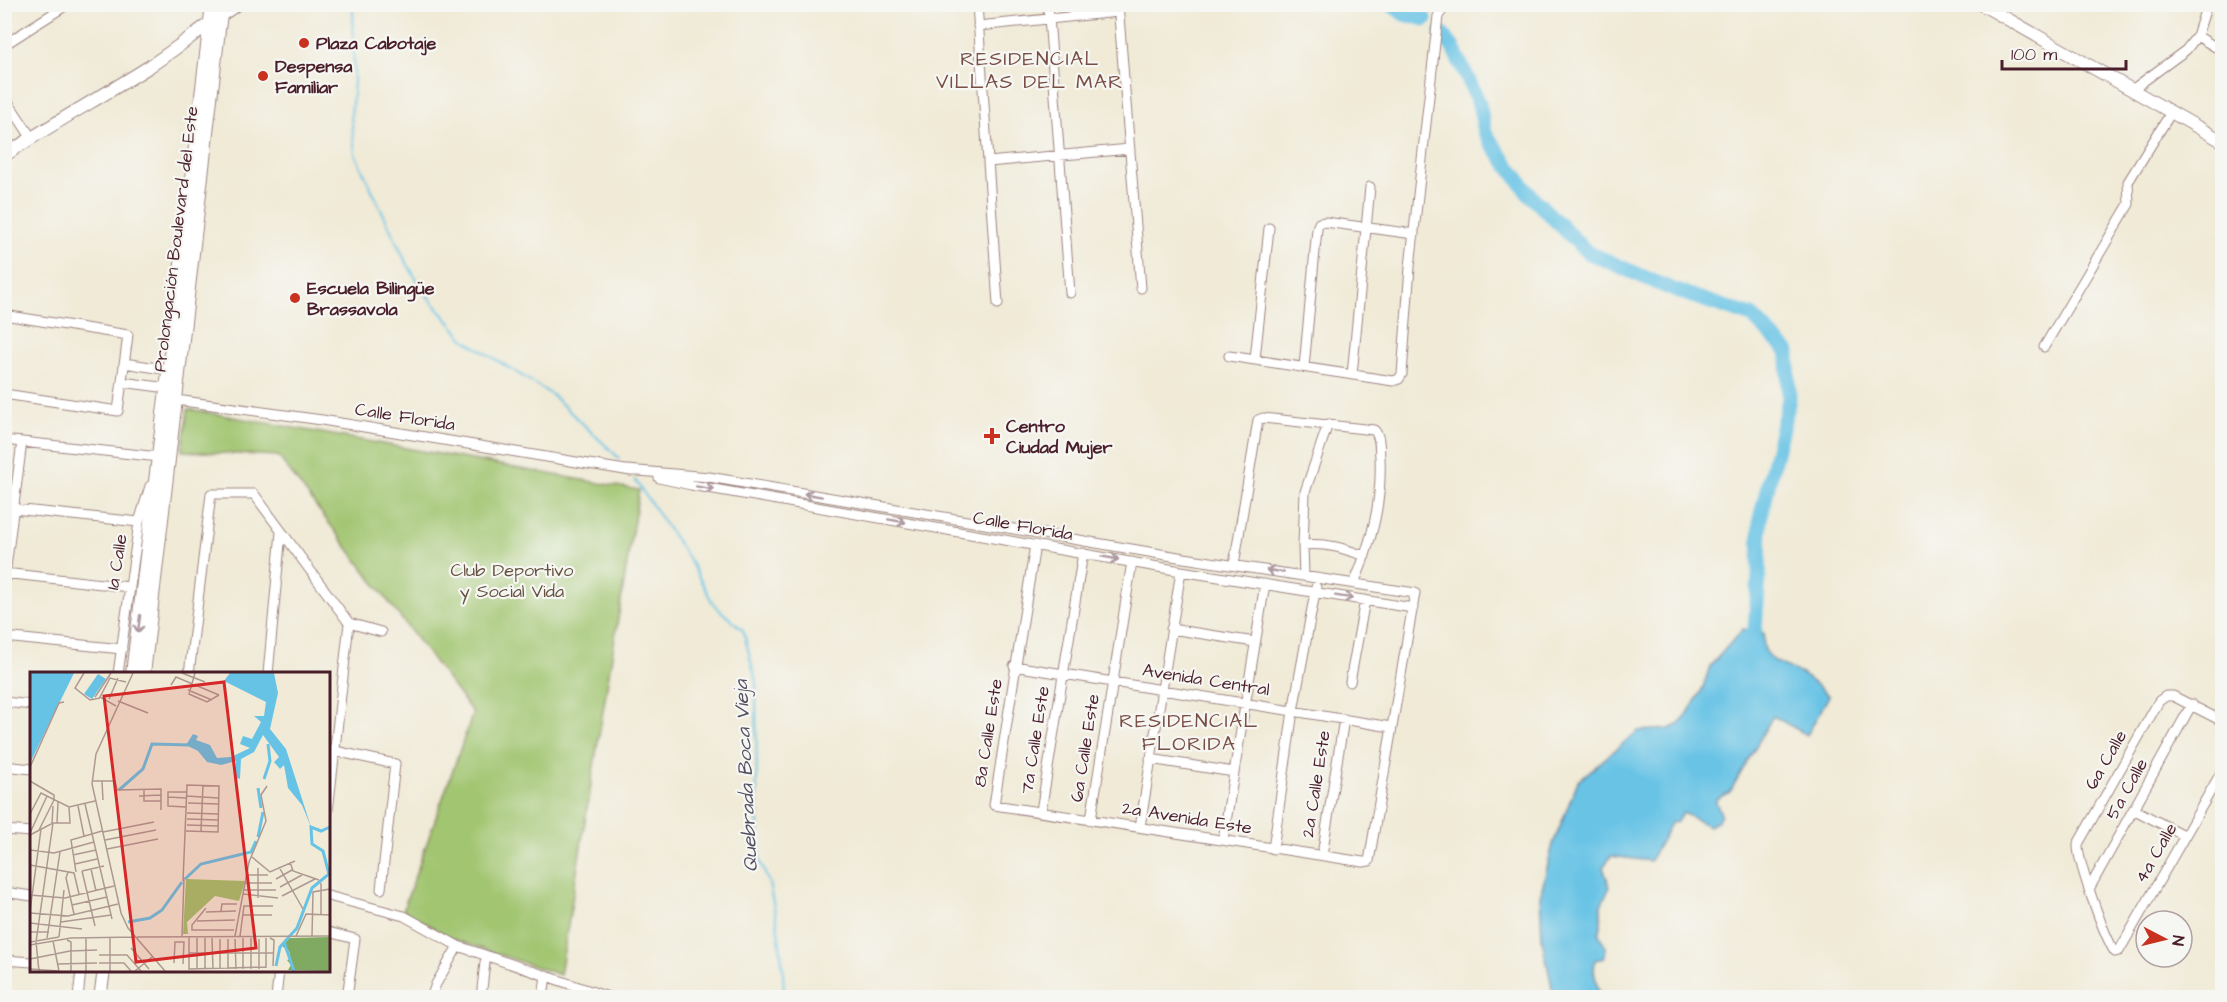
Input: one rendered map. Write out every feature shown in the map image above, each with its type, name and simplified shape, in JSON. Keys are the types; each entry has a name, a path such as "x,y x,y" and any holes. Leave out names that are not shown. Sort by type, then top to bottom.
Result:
{"street":[{"path":"4,45 68,4"},
{"path":"4,156 148,67 210,23 218,8 238,4"},
{"path":"977,4 998,304"},
{"path":"1048,4 1070,293"},
{"path":"1228,356 1393,381 1399,379 1402,374 1414,234 1438,16 1450,4"},
{"path":"1981,4 2223,141"},
{"path":"2133,90 2186,50 2197,36 2207,4"},
{"name":"Prolongación Boulevard del Este","path":"164,458 170,370 193,211 218,8"},
{"path":"978,26 1118,8 1141,288"},
{"name":"Prolongación Boulevard del Este","path":"132,672 164,458 176,400 210,23"},
{"path":"2197,36 2223,51"},
{"path":"4,96 32,137"},
{"path":"2044,346 2129,204 2128,182 2172,111"},
{"path":"988,162 1130,149"},
{"path":"1352,375 1370,187"},
{"path":"1304,368 1319,223 1414,234"},
{"path":"1255,359 1269,228"},
{"path":"4,315 128,335 118,411 4,394"},
{"path":"124,363 170,370"},
{"path":"122,382 168,388"},
{"name":"Calle Florida","path":"176,400 322,420 627,470 691,485 1181,571 1413,608 1415,593 709,477 627,470"},
{"path":"1234,565 1258,420 1263,418 1374,430 1378,434 1381,479 1377,516 1354,584"},
{"path":"1304,576 1305,492 1328,424"},
{"path":"4,440 164,458 144,672"},
{"path":"22,442 9,509 5,577 129,587"},
{"name":"1a Calle","path":"118,672 139,522 164,458"},
{"path":"189,672 211,494 254,494 349,623 381,632"},
{"path":"9,509 139,522"},
{"path":"268,672 281,532"},
{"path":"1303,545 1322,543 1365,556"},
{"name":"8a Calle Este","path":"993,805 1035,545"},
{"name":"7a Calle Este","path":"1041,812 1083,553"},
{"name":"6a Calle Este","path":"1091,819 1132,562"},
{"path":"1140,826 1181,571"},
{"path":"1273,849 1293,711 1318,578"},
{"path":"1223,840 1265,584"},
{"path":"1350,682 1365,600"},
{"path":"1391,727 1413,608"},
{"path":"330,794 335,751 334,716 349,623"},
{"path":"1171,629 1256,642"},
{"path":"4,637 122,649"},
{"name":"Avenida Central","path":"1014,666 1391,727"},
{"name":"6a Calle","path":"2089,889 2078,852 2078,843 2159,701 2166,696 2173,696 2192,704"},
{"path":"4,702 30,705"},
{"path":"2192,704 2223,721"},
{"name":"5a Calle","path":"2089,889 2192,704"},
{"name":"2a Calle Este","path":"1322,855 1344,719"},
{"name":"2a Avenida Este","path":"993,805 1140,826 1273,849 1369,861 1391,727"},
{"path":"335,751 395,764 381,889"},
{"path":"1150,759 1234,772"},
{"path":"4,765 30,769"},
{"name":"4a Calle","path":"2089,889 2113,951 2119,951 2223,771"},
{"path":"2135,810 2185,836"},
{"path":"4,830 30,832"},
{"path":"4,892 30,896"},
{"path":"330,897 404,916 458,946 611,998"},
{"path":"330,933 355,939 347,998"},
{"path":"431,998 436,984 458,946"},
{"path":"4,960 30,962"},
{"path":"481,998 485,962"},
{"path":"78,998 81,972"},
{"path":"93,998 96,972"},
{"path":"100,998 104,972"},
{"path":"276,998 279,972"},
{"path":"543,998 546,975"}],"green space":[{"name":"Club Deportivo y Social Vida","path":"188,409 639,490 560,975 453,939 403,910 473,713 278,456 182,451"}],"water":[{"path":"1743,629 1764,634 1763,644 1769,657 1803,675 1829,696 1807,735 1773,716 1730,792 1716,799 1721,814 1717,822 1709,826 1683,813 1676,823 1672,822 1650,861 1611,856 1603,867 1610,887 1601,905 1599,934 1605,955 1604,958 1595,960 1594,971 1600,997 1554,997 1542,940 1540,896 1553,844 1578,781 1638,731 1669,729 1678,725 1685,718 1702,690 1710,666"}],"waterway":[{"name":"Quebrada Boca Vieja","path":"353,4 354,81 351,116 355,154 405,260 424,292 465,340 552,395 619,458"},
{"path":"1391,4 1404,14 1425,19"},
{"path":"1441,33 1452,46 1470,83 1479,104 1485,132 1491,142 1530,195 1587,252 1671,289 1752,316 1788,352 1789,399 1760,519 1755,628 1747,649"},
{"name":"Quebrada Boca Vieja","path":"635,480 690,561 714,605 743,630 756,681 760,861 769,883 777,922 784,998"}],"place":[{"name":"Plaza Cabotaje","path":"304,43"},
{"name":"Despensa Familiar","path":"263,76"},
{"name":"Escuela Bilingüe Brassavola","path":"295,298"},
{"name":"Centro Ciudad Mujer","path":"992,436"}],"district":[{"name":"RESIDENCIAL VILLAS DEL MAR","path":"1030,70"},
{"name":"RESIDENCIAL FLORIDA","path":"1189,732"}]}
